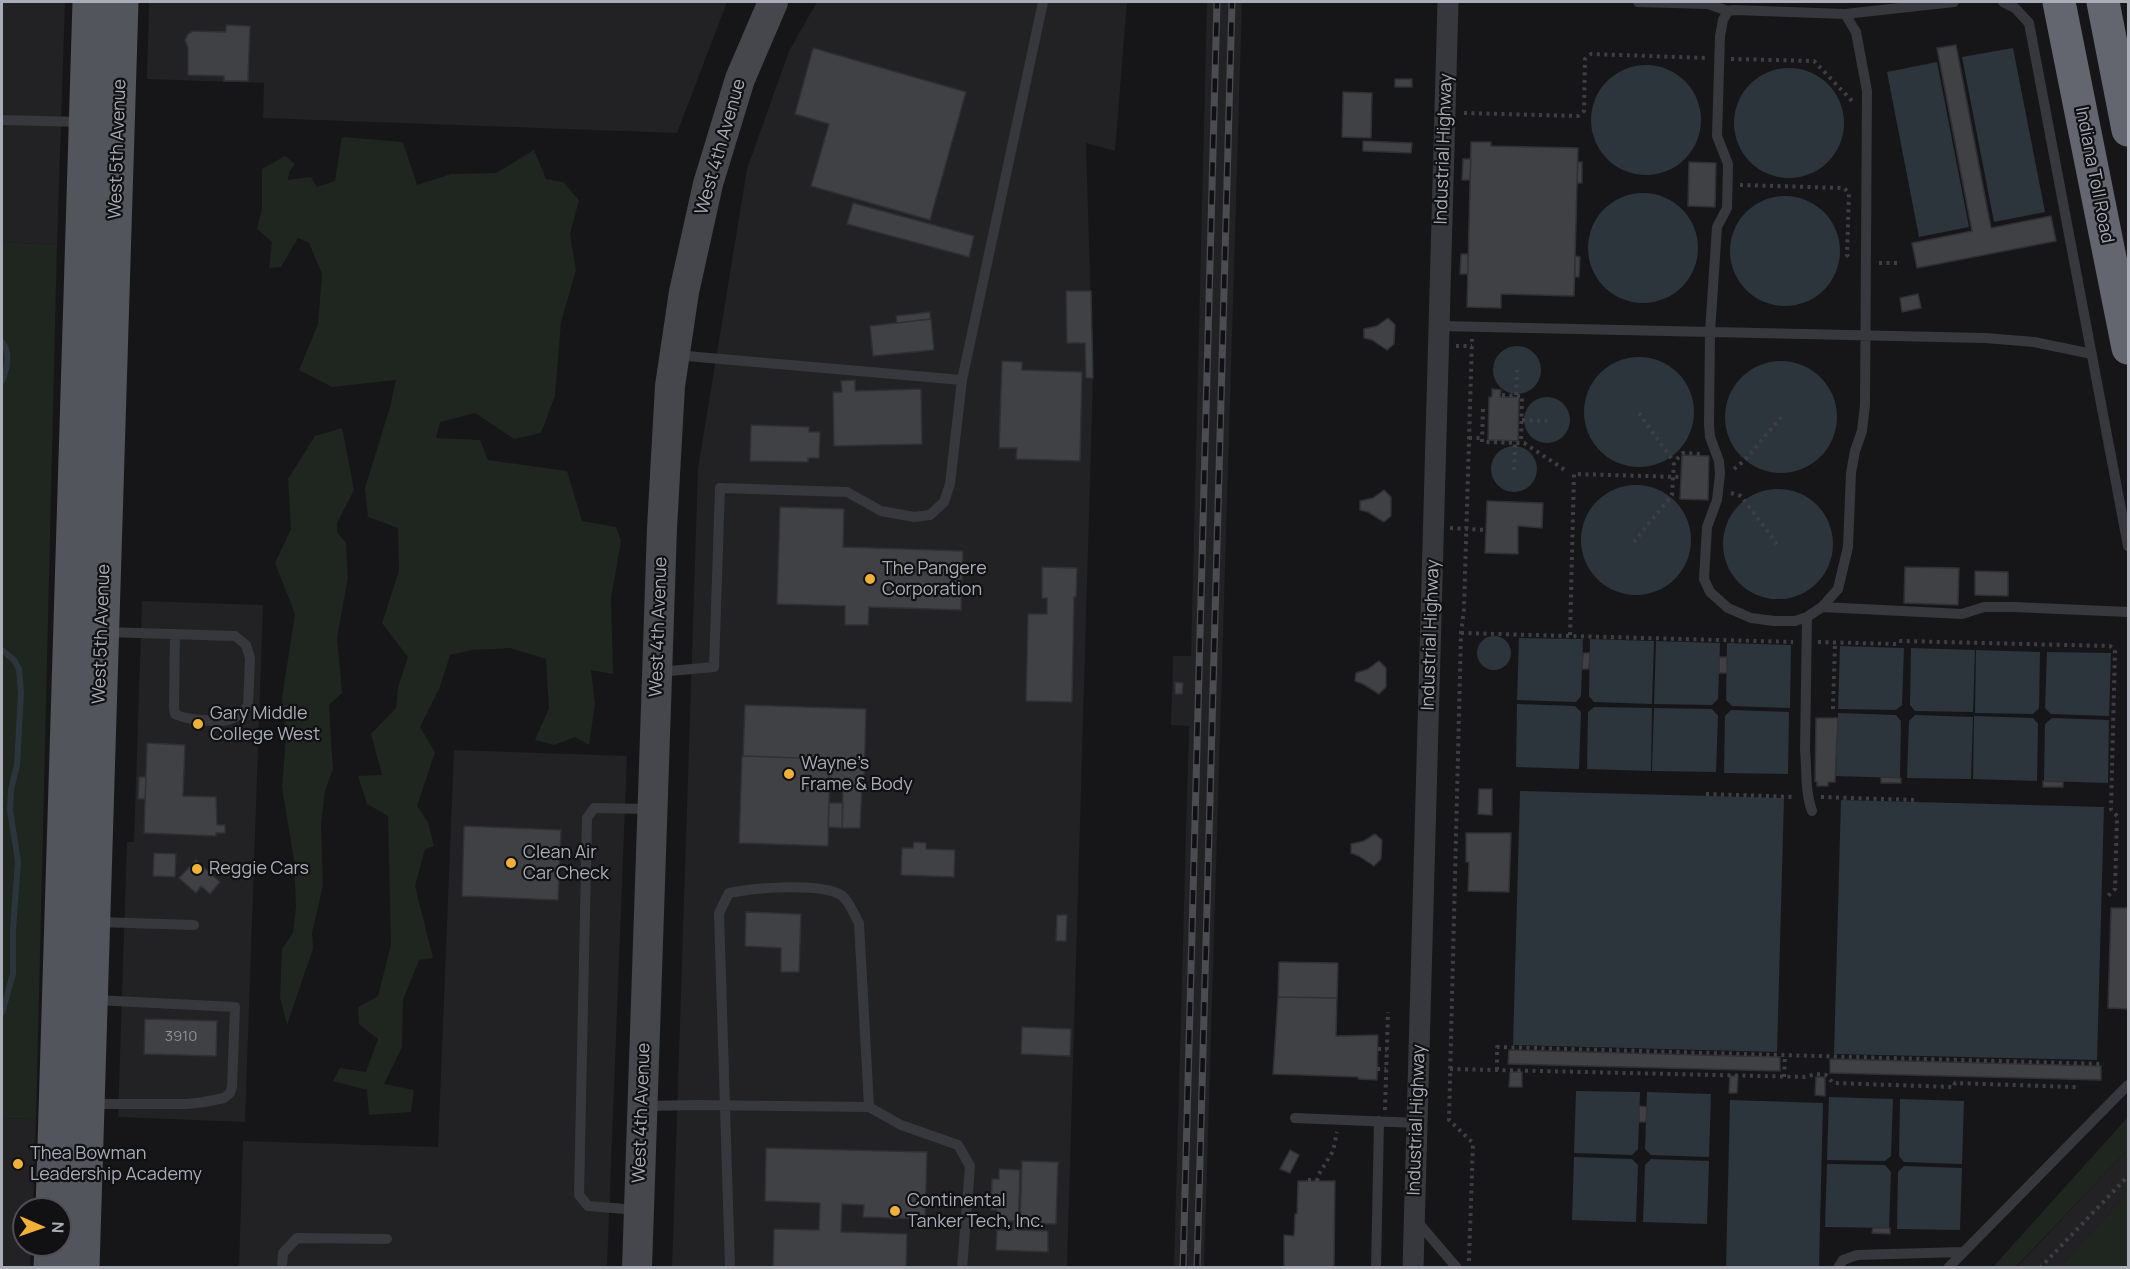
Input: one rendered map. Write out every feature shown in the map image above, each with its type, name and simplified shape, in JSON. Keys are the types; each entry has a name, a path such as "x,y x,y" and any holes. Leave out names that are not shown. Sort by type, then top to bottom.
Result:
{"highway":[{"name":"Indiana Toll Road","path":"2059,2 2128,348"},
{"path":"2103,2 2128,130"}],"main road":[{"name":"West 5th Avenue","path":"82,1268 88,1104 75,998 93,921 108,459 102,123 89,2"},
{"name":"West 5th Avenue","path":"53,1197 75,998 75,459 102,123 122,2"},
{"name":"West 4th Avenue","path":"637,1268 657,672 670,386 684,292 708,184 740,79 772,2"},
{"path":"75,459 108,459"}],"street":[{"name":"Industrial Highway","path":"1413,1268 1439,326 1454,113 1448,2"}],"lane":[{"path":"657,672 714,667 720,488 848,492 881,511 914,517 930,515 944,502 950,484 962,380 1042,2"},
{"path":"1638,2 1708,4 1728,11 1845,14 1954,2"},
{"path":"2003,2 2015,8 2029,23 2128,546"},
{"path":"1728,11 1723,20 1717,136 1727,159 1727,208 1717,227 1710,332 1709,424 1710,437 1717,454 1720,474 1717,500 1707,527 1704,579 1710,592 1728,608 1751,618 1774,621 1795,621 1807,617 1822,607 1838,589 1848,547 1851,473 1862,431 1867,335 1868,91 1856,32 1845,14"},
{"path":"2,120 102,123"},
{"path":"1439,326 1985,338 2022,341 2092,354"},
{"path":"675,355 962,380"},
{"path":"1822,607 1962,614 1984,607 2128,612"},
{"path":"1807,617 1805,750 1808,772 1807,797 1812,811"},
{"path":"102,632 175,634 235,636 246,645 250,658 248,706 241,714 230,720 182,718 175,714 175,634"},
{"path":"639,1210 588,1206 579,1195 587,819 594,808 652,809"},
{"path":"730,1268 719,913 729,894 750,888 826,888 843,896 859,923 869,1107"},
{"path":"93,921 194,925"},
{"path":"75,998 235,1007 232,1087 230,1093 224,1098 187,1104 88,1104"},
{"path":"1948,1268 2128,1085"},
{"path":"642,1106 869,1107 901,1125 958,1145 970,1166 962,1268"},
{"path":"1295,1118 1417,1123"},
{"path":"1376,1268 1382,1121"},
{"path":"1414,1218 1457,1268"},
{"path":"282,1268 283,1253 297,1238 387,1239"},
{"path":"1838,1268 1843,1260 1857,1255 1962,1252"}],"path":[{"path":"1454,113 1578,116 1584,111 1586,59 1591,54 1814,61 1856,105"},
{"path":"1454,113 1462,124"},
{"path":"1727,185 1844,188 1849,193 1847,255 1854,262 1899,263"},
{"path":"1852,260 1854,189"},
{"path":"1469,327 1472,337 1467,529 1461,633 1449,1120 1473,1143 1469,1268"},
{"path":"1516,394 1517,370"},
{"path":"1502,395 1522,396 1521,443"},
{"path":"1483,409 1482,442 1524,443 1565,470"},
{"path":"1634,542 1671,496 1673,461 1638,413"},
{"path":"1745,460 1782,416"},
{"path":"1523,420 1548,421"},
{"path":"1469,438 1482,438"},
{"path":"1514,470 1515,444"},
{"path":"1673,461 1683,453 1717,454"},
{"path":"1570,635 1574,474 1681,477"},
{"path":"1744,500 1779,547"},
{"path":"1434,528 1486,530"},
{"path":"1461,633 1835,643 1896,644 1899,641 2110,646 2115,650 2111,809 2117,816 2115,890 2108,896"},
{"path":"1833,709 1835,643"},
{"path":"1706,794 1791,796"},
{"path":"1834,798 1916,800"},
{"path":"1382,1121 1388,1012"},
{"path":"1497,1070 1497,1047 2104,1064"},
{"path":"1378,1049 1387,1050"},
{"path":"1784,1077 1785,1055"},
{"path":"1377,1069 1386,1070"},
{"path":"1450,1069 1784,1077 1804,1077 1816,1074 1826,1075 1833,1083 1844,1084 1954,1087 1955,1083 2076,1087"},
{"path":"1308,1180 1317,1180 1333,1151 1339,1120"},
{"path":"2040,1268 2128,1176"}],"shaded area":[{"path":"2,2 65,2 57,245 2,242"},
{"path":"149,2 727,2 677,133 263,118 264,83 147,79"},
{"path":"817,2 1127,2 1115,151 1086,143 1093,378 1067,1267 672,1268 698,469 747,169 789,51"},
{"path":"1207,2 1242,2 1204,1267 1174,1267 1189,726 1171,725 1173,656 1191,656"},
{"path":"2013,48 2045,212 1994,222 1962,57"},
{"path":"1937,62 1969,227 1919,237 1887,72"},
{"path":"1646,65 1667,69 1685,81 1697,99 1701,120 1697,141 1685,159 1667,171 1646,175 1625,171 1607,159 1595,141 1591,120 1595,99 1607,81 1625,69"},
{"path":"1789,68 1810,72 1828,84 1840,102 1844,123 1840,144 1828,162 1810,174 1789,178 1768,174 1750,162 1738,144 1734,123 1738,102 1750,84 1768,72"},
{"path":"342,137 403,142 417,185 451,174 496,173 534,150 546,179 563,182 579,200 570,234 576,270 561,322 555,396 541,433 514,439 475,413 440,422 436,438 480,440 488,460 567,471 582,521 616,527 621,541 611,598 613,674 591,670 595,704 589,745 575,737 554,745 535,740 549,708 546,659 510,648 472,650 450,655 440,687 420,727 435,752 417,806 428,822 434,846 425,849 415,886 433,958 419,960 403,1000 402,1047 384,1084 414,1090 411,1112 369,1115 367,1090 333,1081 340,1068 366,1072 378,1039 359,1024 358,1007 378,996 391,945 388,816 367,804 358,776 382,775 371,734 396,708 398,687 408,657 382,623 399,571 398,528 368,517 365,488 396,380 332,387 299,370 318,324 322,274 309,243 298,238 281,267 269,268 272,242 257,229 262,209 262,169 285,156 295,164 289,172 288,180 311,177 317,187 335,181"},
{"path":"1643,193 1664,197 1682,209 1694,227 1698,248 1694,269 1682,287 1664,299 1643,303 1622,299 1604,287 1592,269 1588,248 1592,227 1604,209 1622,197"},
{"path":"1785,196 1806,200 1824,212 1836,230 1840,251 1836,272 1824,290 1806,302 1785,306 1764,302 1746,290 1734,272 1730,251 1734,230 1746,212 1764,200"},
{"path":"2,242 57,245 36,1119 2,1118"},
{"path":"1517,346 1534,353 1541,370 1534,387 1517,394 1500,387 1493,370 1500,353"},
{"path":"1639,357 1660,361 1678,373 1690,391 1694,412 1690,433 1678,451 1660,463 1639,467 1618,463 1600,451 1588,433 1584,412 1588,391 1600,373 1618,361"},
{"path":"1781,361 1802,366 1820,378 1832,396 1837,417 1832,438 1820,456 1802,468 1781,473 1760,468 1742,456 1730,438 1725,417 1730,396 1742,378 1760,366"},
{"path":"1552,397 1564,403 1569,411 1569,429 1564,437 1556,442 1542,443 1534,440 1527,433 1524,415 1527,407 1534,400"},
{"path":"342,428 354,490 337,523 337,532 346,543 348,577 337,638 342,693 329,705 333,769 325,791 321,824 323,885 312,933 313,949 287,1025 280,997 282,949 293,933 296,907 294,860 282,787 286,736 282,698 295,614 275,563 291,529 288,479 315,436"},
{"path":"1519,446 1531,452 1536,460 1536,478 1531,486 1523,491 1509,492 1501,489 1494,482 1491,464 1494,456 1501,449"},
{"path":"1636,485 1657,489 1675,501 1687,519 1691,540 1687,561 1675,579 1657,591 1636,595 1615,591 1597,579 1585,561 1581,540 1585,519 1597,501 1615,489"},
{"path":"1778,489 1799,493 1817,505 1829,523 1833,544 1829,565 1817,583 1799,595 1778,599 1757,595 1739,583 1727,565 1723,544 1727,523 1739,505 1757,493"},
{"path":"142,601 263,605 245,1122 118,1117 127,842 134,842"},
{"path":"1494,636 1506,641 1511,653 1506,665 1494,670 1482,665 1477,653 1482,641"},
{"path":"1519,638 1583,639 1581,696 1576,702 1517,700"},
{"path":"1590,639 1654,641 1652,704 1594,702 1589,696"},
{"path":"1656,641 1720,643 1718,699 1712,705 1654,704"},
{"path":"1727,643 1791,645 1790,708 1732,706 1726,700"},
{"path":"1840,646 1904,648 1902,705 1896,710 1838,709"},
{"path":"1911,648 1975,650 1973,712 1915,711 1910,705"},
{"path":"1976,650 2040,652 2039,708 2033,714 1975,713"},
{"path":"2047,652 2111,653 2109,716 2051,714 2045,708"},
{"path":"1517,704 1575,706 1581,712 1579,769 1516,767"},
{"path":"1594,707 1652,708 1651,771 1587,769 1588,712"},
{"path":"1654,708 1712,709 1718,716 1716,772 1652,771"},
{"path":"1731,710 1789,712 1788,774 1724,773 1725,716"},
{"path":"1838,713 1896,715 1901,721 1900,778 1836,776"},
{"path":"1915,715 1973,717 1971,779 1907,778 1909,721"},
{"path":"1974,716 2033,718 2038,724 2037,781 1973,779"},
{"path":"2052,718 2109,720 2108,783 2044,781 2045,724"},
{"path":"454,750 627,756 607,1267 239,1268 243,1141 438,1147"},
{"path":"1520,791 1784,798 1777,1052 1513,1045"},
{"path":"1841,800 2104,807 2097,1060 1834,1054"},
{"path":"1576,1091 1640,1092 1638,1149 1632,1155 1574,1153"},
{"path":"1647,1092 1711,1094 1709,1157 1651,1155 1645,1149"},
{"path":"1829,1097 1893,1099 1891,1156 1885,1161 1827,1160"},
{"path":"1900,1099 1964,1101 1962,1164 1904,1162 1899,1156"},
{"path":"1730,1100 1823,1103 1819,1267 1726,1267"},
{"path":"2128,1117 2128,1149 2016,1267 1993,1267"},
{"name":"Thea Bowman Leadership Academy","path":"2,1118 36,1119 33,1197 12,1197 12,1257 30,1257 30,1267 2,1267"},
{"path":"2128,1149 2128,1193 2059,1267 2016,1268"},
{"path":"1574,1157 1632,1159 1638,1165 1636,1222 1572,1220"},
{"path":"1651,1159 1709,1161 1707,1224 1643,1222 1645,1165"},
{"path":"1827,1164 1885,1165 1891,1172 1889,1228 1825,1227"},
{"path":"1904,1166 1962,1168 1960,1230 1897,1229 1898,1172"},
{"path":"2128,1193 2128,1267 2059,1267"}],"building":[{"path":"226,25 250,26 248,81 224,81 224,76 188,75 188,48 185,40 188,34 193,31 226,32"},
{"path":"1956,45 1991,228 2051,216 2056,241 1917,268 1912,243 1972,231 1937,48"},
{"path":"813,48 966,92 930,220 811,186 829,124 795,114"},
{"path":"1395,79 1412,79 1412,87 1395,87"},
{"path":"1343,92 1372,93 1371,138 1342,137"},
{"path":"1363,141 1412,143 1411,153 1363,151"},
{"path":"1471,142 1491,142 1491,146 1578,148 1574,296 1501,294 1501,308 1467,307"},
{"path":"1463,159 1471,159 1470,180 1462,180"},
{"path":"1578,162 1582,162 1582,183 1577,183"},
{"path":"1689,162 1716,163 1715,207 1688,206"},
{"path":"853,203 974,236 969,257 847,224"},
{"path":"1461,254 1468,254 1468,274 1460,274"},
{"path":"1575,256 1580,257 1579,277 1575,277"},
{"path":"1066,291 1091,291 1093,378 1086,378 1085,343 1067,343"},
{"path":"1918,294 1921,308 1902,312 1900,298"},
{"path":"930,312 930,319 897,323 896,316"},
{"path":"1388,318 1395,325 1394,344 1387,350 1372,340 1364,338 1364,329 1377,326"},
{"path":"931,319 934,350 873,356 870,326"},
{"path":"1002,361 1022,362 1022,370 1082,372 1080,461 1016,459 1017,448 999,448"},
{"path":"855,380 855,391 921,389 922,444 834,446 833,392 842,392 841,381"},
{"path":"1492,389 1501,390 1500,397 1519,397 1518,441 1488,440 1489,397 1492,397"},
{"path":"751,425 809,427 809,432 820,432 819,458 808,458 808,462 750,461"},
{"path":"1682,455 1709,456 1708,500 1680,499"},
{"path":"1384,490 1391,497 1391,516 1384,522 1360,510 1360,501 1373,498"},
{"path":"1487,501 1543,503 1542,528 1518,526 1518,554 1485,553"},
{"name":"The Pangere Corporation","path":"780,507 844,509 843,547 963,551 961,610 869,607 868,625 845,625 845,606 777,604"},
{"path":"1042,567 1077,568 1076,597 1074,597 1072,702 1026,701 1028,614 1047,614 1047,598 1042,598"},
{"path":"1905,567 1959,568 1958,605 1904,603"},
{"path":"1975,571 2008,572 2008,596 1975,595"},
{"path":"1583,653 1590,653 1589,669 1582,669"},
{"path":"1719,657 1727,657 1727,673 1719,673"},
{"path":"1379,661 1386,668 1386,687 1379,694 1355,681 1356,673 1368,669"},
{"path":"1175,682 1183,683 1182,694 1175,694"},
{"path":"745,705 866,709 864,787 829,785 830,759 743,756"},
{"path":"1816,718 1838,718 1835,782 1828,782 1828,786 1817,786 1815,781"},
{"path":"147,743 185,745 183,796 216,797 217,825 225,825 225,833 216,833 216,836 144,833"},
{"path":"742,756 830,759 828,846 739,843"},
{"path":"139,777 146,777 145,799 138,799"},
{"path":"1881,777 1901,778 1901,783 1881,783"},
{"path":"2043,781 2063,782 2063,787 2043,787"},
{"path":"843,786 862,786 860,828 842,828"},
{"path":"1479,789 1492,789 1492,815 1478,814"},
{"path":"829,803 843,803 842,828 828,827"},
{"name":"Clean Air Car Check","path":"464,826 561,830 558,900 462,896"},
{"path":"1466,833 1511,833 1509,892 1468,891 1469,862 1466,862"},
{"path":"1375,834 1382,840 1381,859 1374,866 1351,853 1351,844 1364,841"},
{"path":"914,842 926,843 926,849 955,850 954,877 901,875 902,848 913,848"},
{"path":"154,853 176,854 175,877 153,876"},
{"name":"Reggie Cars","path":"196,860 220,882 210,894 201,886 196,893 179,878"},
{"path":"2111,908 2128,908 2128,1009 2108,1008"},
{"path":"746,912 801,914 799,972 781,972 781,948 745,946"},
{"path":"1057,915 1067,915 1066,941 1056,941"},
{"path":"1279,962 1338,963 1337,998 1278,997"},
{"path":"1278,997 1337,998 1336,1036 1378,1035 1377,1080 1358,1079 1358,1077 1273,1074"},
{"path":"145,1019 217,1021 216,1056 144,1054"},
{"path":"1022,1027 1071,1029 1070,1056 1021,1054"},
{"path":"1509,1050 1780,1057 1780,1071 1508,1064"},
{"path":"1830,1059 2101,1066 2101,1080 1830,1073"},
{"path":"1510,1072 1522,1072 1522,1087 1509,1087"},
{"path":"1730,1076 1738,1076 1737,1093 1729,1093"},
{"path":"1816,1077 1825,1077 1825,1096 1815,1095"},
{"path":"1639,1106 1647,1107 1646,1122 1639,1122"},
{"name":"Continental Tanker Tech, Inc.","path":"766,1148 927,1152 925,1219 863,1217 864,1205 842,1204 841,1232 907,1234 906,1268 773,1268 774,1229 819,1230 820,1203 765,1201"},
{"path":"1290,1150 1299,1155 1290,1173 1280,1169"},
{"path":"1022,1161 1058,1162 1056,1224 1020,1223"},
{"path":"999,1169 1020,1170 1018,1230 1048,1231 1048,1252 996,1250 997,1230 1013,1230 1014,1221 997,1221 997,1210 991,1210 992,1179 999,1179"},
{"path":"1298,1181 1335,1181 1334,1268 1284,1268 1284,1235 1294,1236"},
{"path":"1873,1228 1890,1228 1890,1234 1872,1233"}],"waterway":[{"path":"2,342 7,356 7,366 2,381"},
{"path":"2,650 14,660 19,669 21,693 17,765 11,790 10,810 18,861 13,930 13,974 2,1013"}],"railway":[{"path":"1183,1268 1217,2"},
{"path":"1197,1268 1232,2"}],"place":[{"name":"The Pangere Corporation","path":"870,579"},
{"name":"Gary Middle College West","path":"198,724"},
{"name":"Wayne’s Frame & Body","path":"789,774"},
{"name":"Clean Air Car Check","path":"511,863"},
{"name":"Reggie Cars","path":"197,869"},
{"name":"Thea Bowman Leadership Academy","path":"18,1164"},
{"name":"Continental Tanker Tech, Inc.","path":"895,1211"}]}
